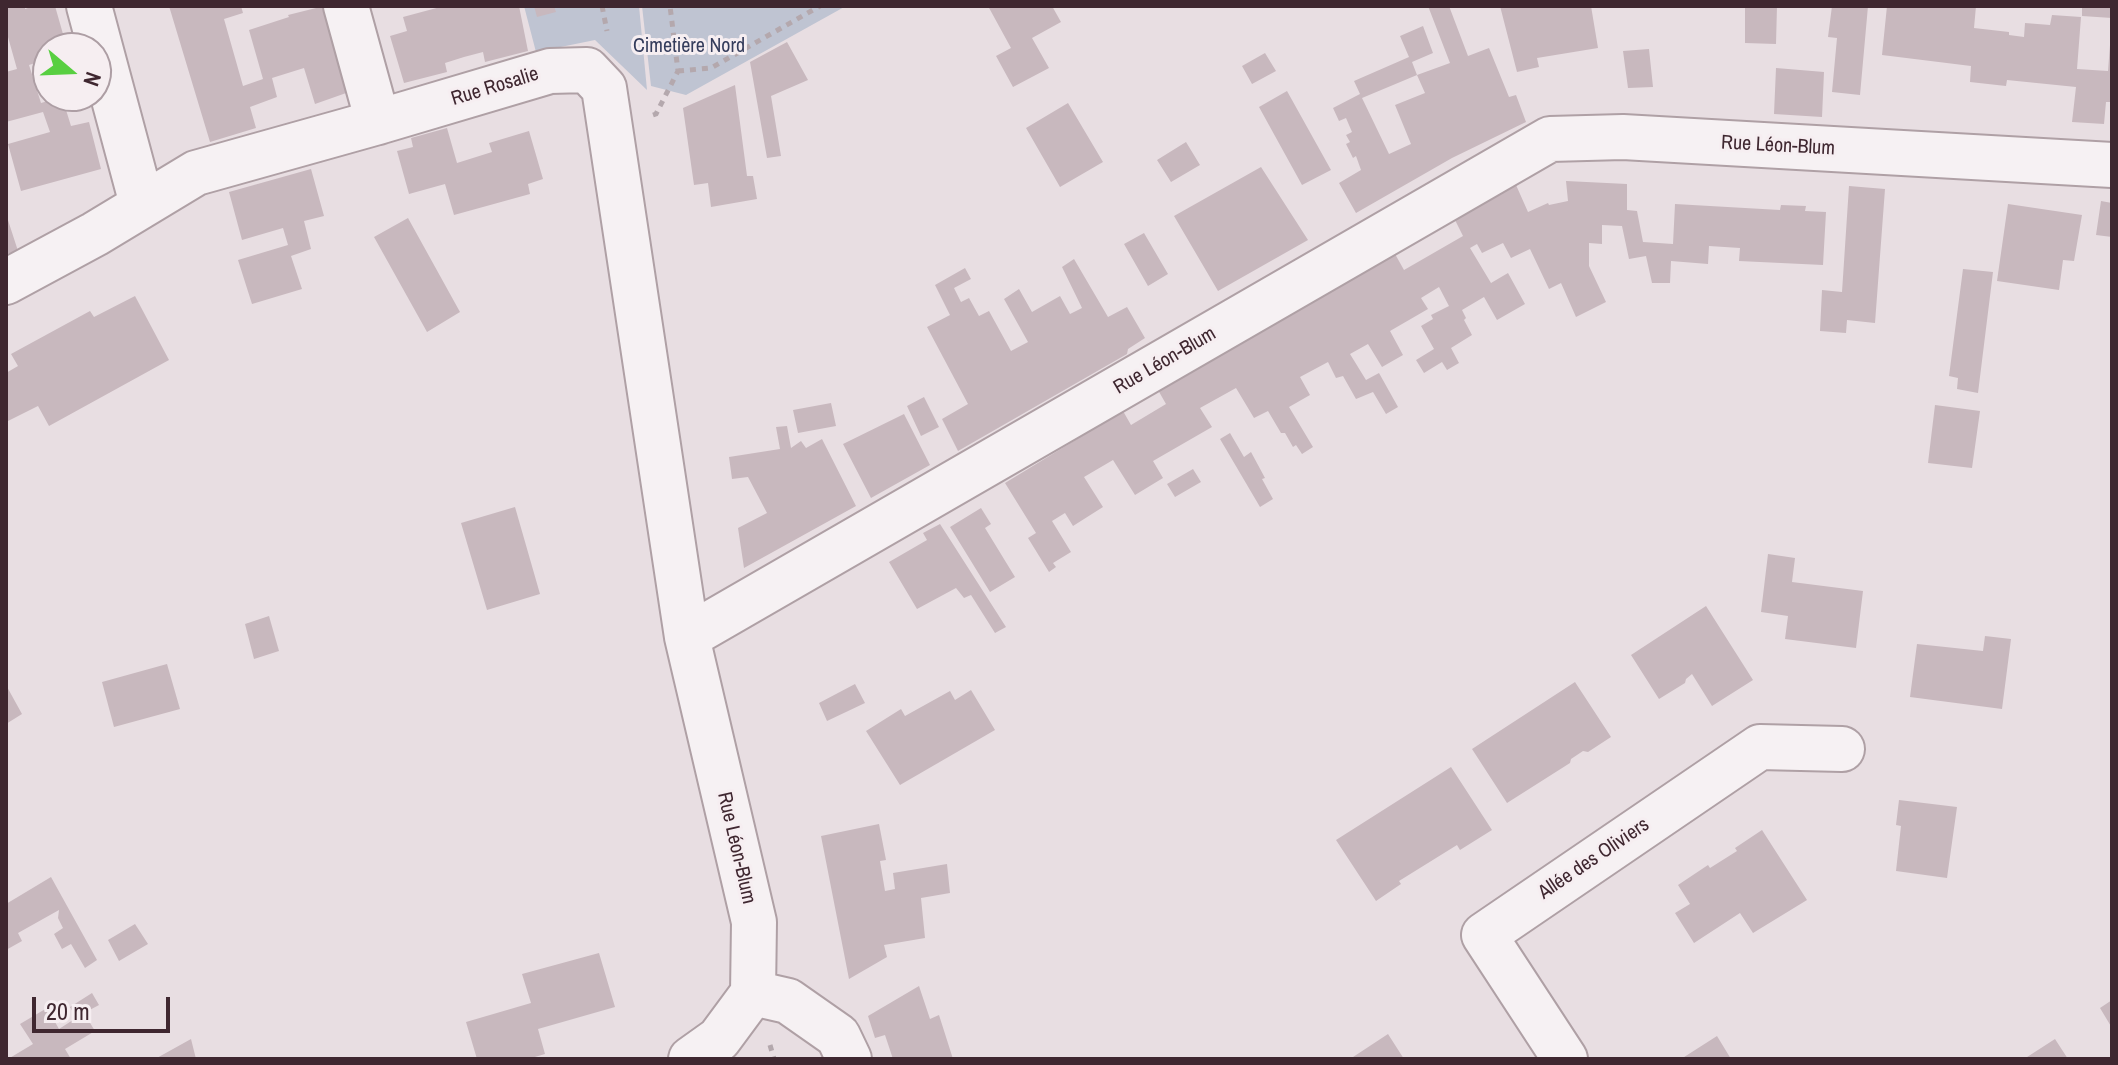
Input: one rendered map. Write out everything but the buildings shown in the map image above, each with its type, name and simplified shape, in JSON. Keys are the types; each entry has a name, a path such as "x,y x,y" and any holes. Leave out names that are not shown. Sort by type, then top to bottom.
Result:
{"street":[{"path":"89,6 142,204"},
{"path":"346,6 378,122"},
{"name":"Rue Rosalie","path":"6,282 95,234 196,173 550,71 587,70 604,88 687,637"},
{"name":"Rue Léon-Blum","path":"753,993 754,922 687,637 1550,139 1623,137 2112,165"},
{"name":"Allée des Oliviers","path":"1565,1059 1484,935 1760,747 1842,749"},
{"path":"691,1059 719,1039 753,993 788,1001 844,1048"}],"path":[{"path":"670,6 678,71 711,68 820,6"}],"green space":[{"path":"524,6 639,6 647,90 595,40 536,52"},
{"name":"Cimetière Nord","path":"642,6 846,6 686,95 651,86"}]}
